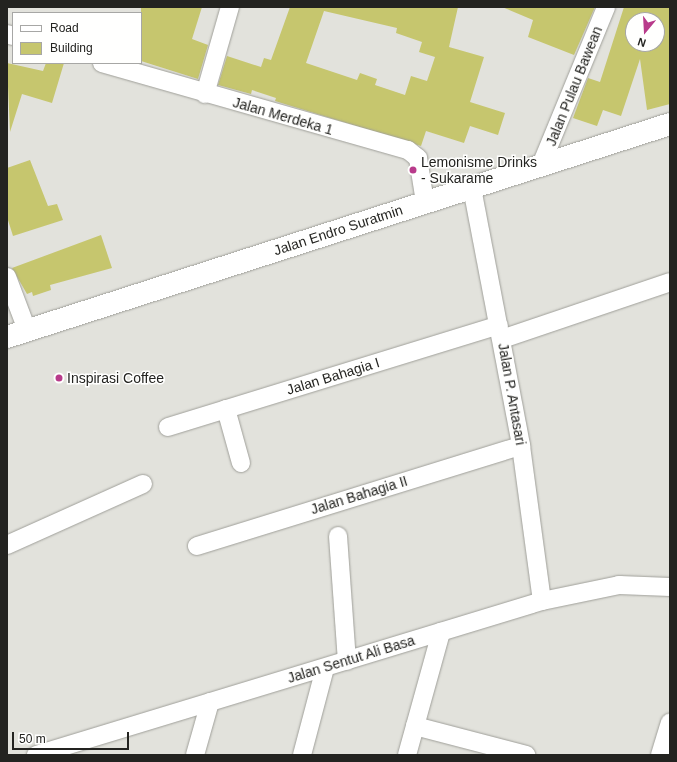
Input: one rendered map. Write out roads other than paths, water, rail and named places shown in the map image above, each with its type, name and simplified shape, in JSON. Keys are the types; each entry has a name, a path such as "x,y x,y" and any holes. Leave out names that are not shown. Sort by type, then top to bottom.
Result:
{"main road":[{"name":"Jalan Endro Suratmin","path":"7,337 670,124"}],"street":[{"path":"205,94 230,7"},
{"name":"Jalan Pulau Bawean","path":"541,165 606,7"},
{"name":"Jalan Merdeka 1","path":"105,64 205,94 412,152 419,162 425,202"},
{"name":"Jalan P. Antasari","path":"472,188 501,332 521,446 542,601"},
{"path":"7,277 28,330"},
{"name":"Jalan Bahagia I","path":"168,427 670,282"},
{"path":"226,409 241,463"},
{"name":"Jalan Bahagia II","path":"197,546 521,446"},
{"path":"7,545 143,484"},
{"path":"338,536 346,661"},
{"name":"Jalan Sentut Ali Basa","path":"36,755 542,601 619,585 670,587"},
{"path":"407,755 442,632"},
{"path":"302,755 325,668"},
{"path":"195,755 210,702"},
{"path":"660,755 670,723"},
{"path":"415,726 526,755"}],"place":[{"name":"Lemonisme Drinks - Sukarame","path":"413,170"},
{"name":"Inspirasi Coffee","path":"59,378"}]}
